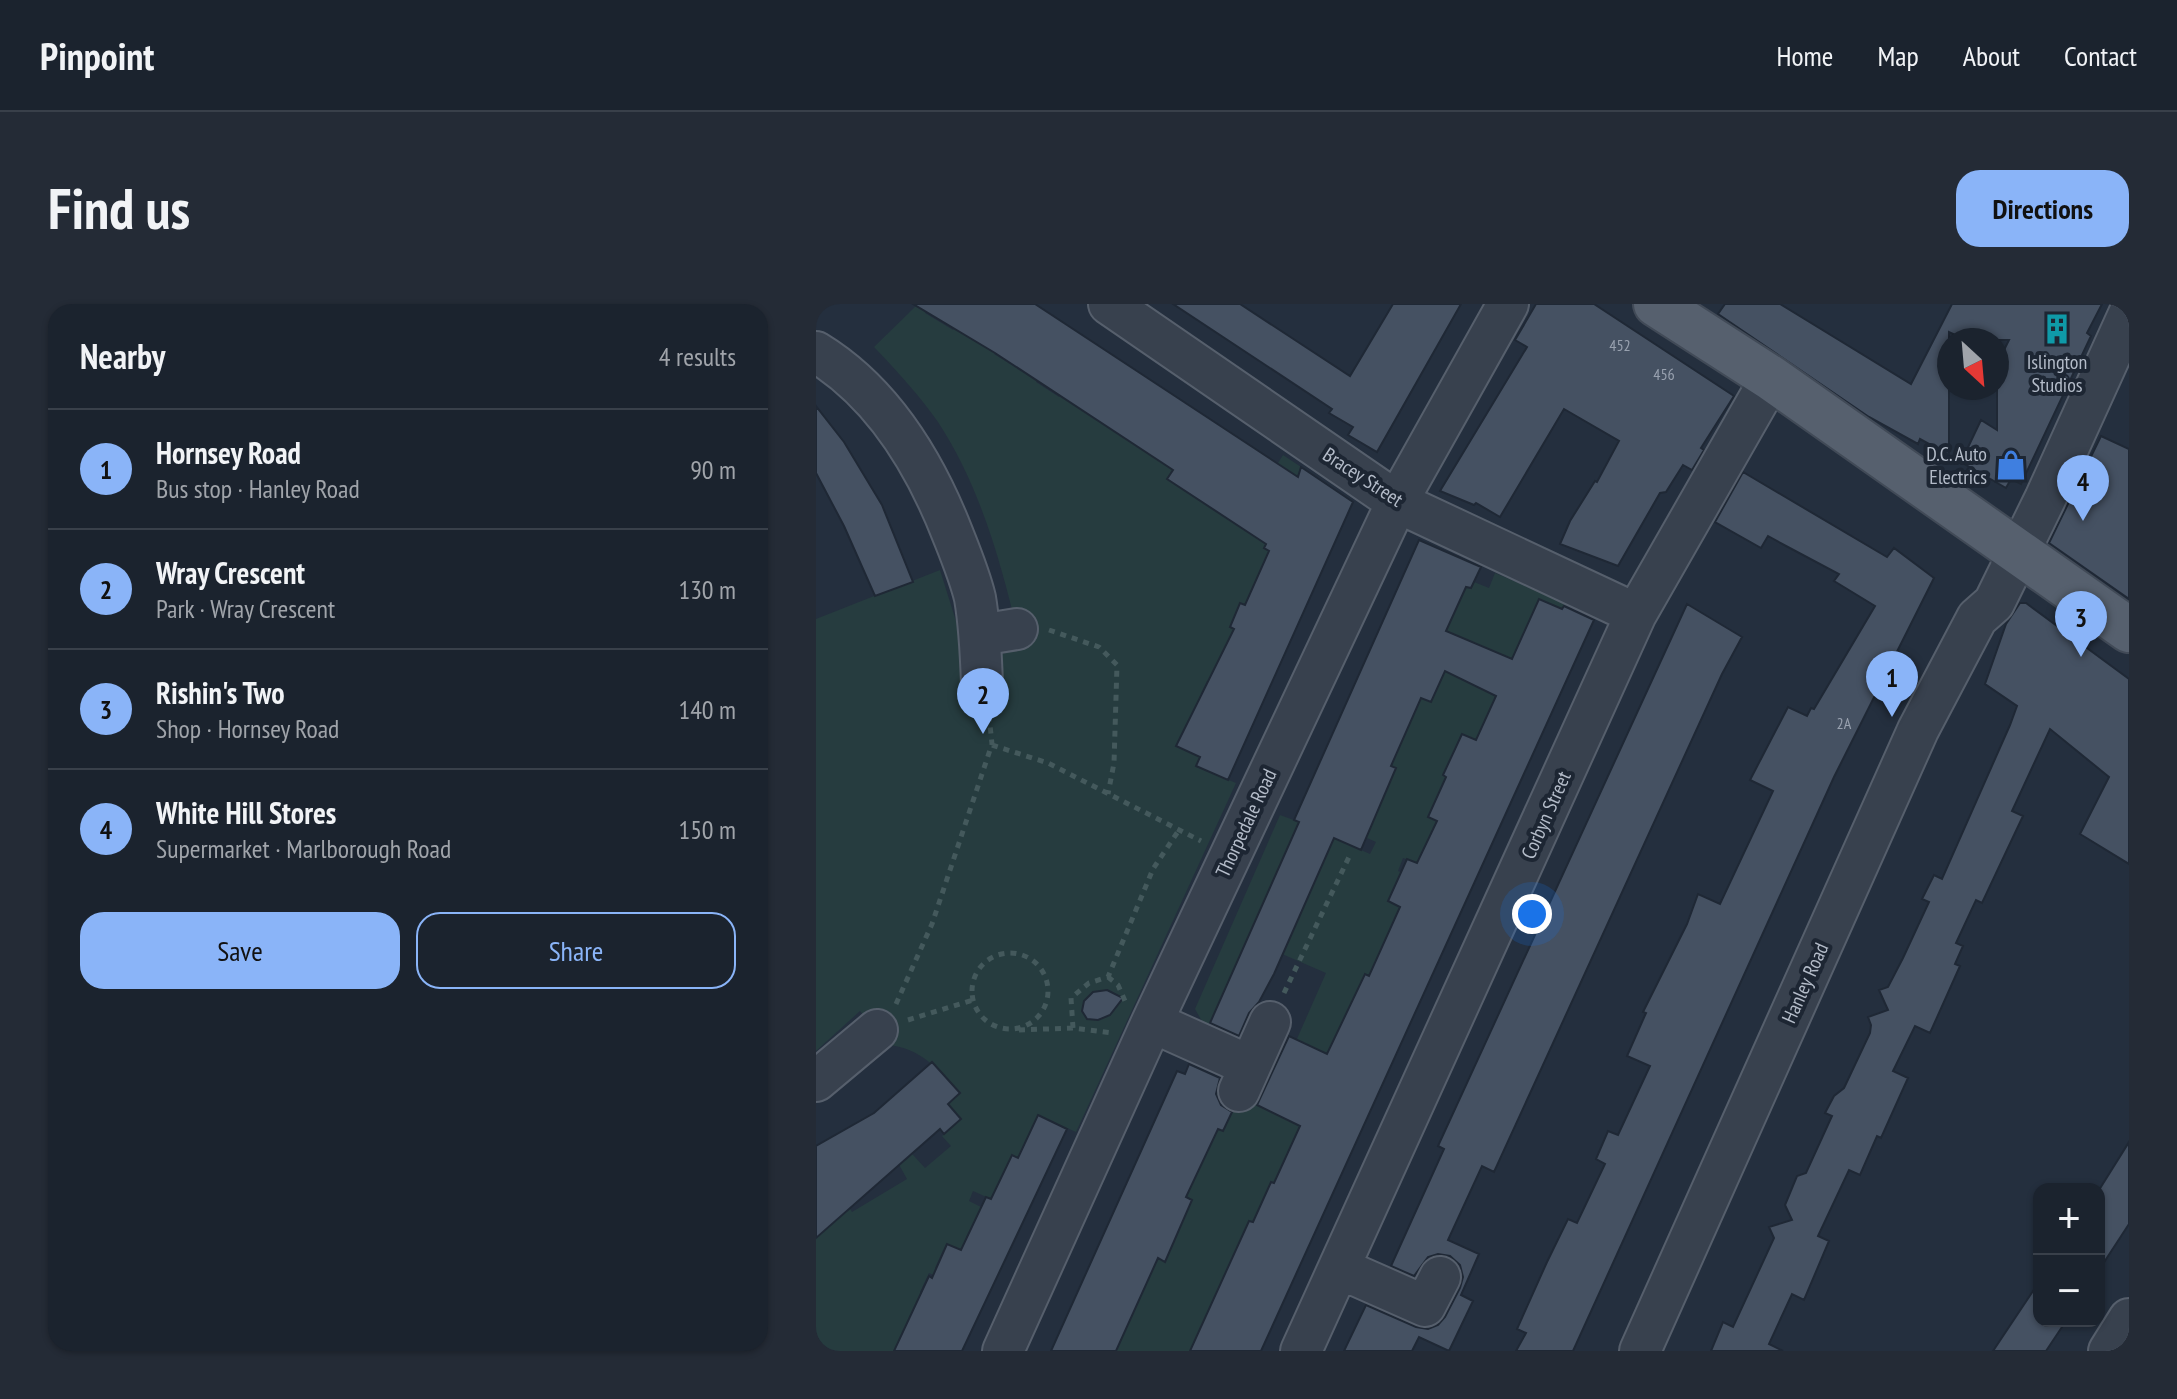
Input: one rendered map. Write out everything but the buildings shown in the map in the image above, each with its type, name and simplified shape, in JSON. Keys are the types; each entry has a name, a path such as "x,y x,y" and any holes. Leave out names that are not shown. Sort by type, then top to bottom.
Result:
{"main road":[{"path":"1658,304 1771,378 2129,630"}],"street":[{"name":"Bracey Street","path":"1109,304 1397,502 1636,614"},
{"name":"Thorpedale Road","path":"1003,1351 1131,1023 1230,856 1397,502 1508,304"},
{"name":"Hanley Road","path":"1640,1351 1918,730 1977,618 1994,603 2009,544 2129,314"},
{"path":"816,352 861,385 884,411 907,442 938,495 974,596 999,632 982,684"},
{"name":"Corbyn Street","path":"1301,1351 1636,614 1771,378"},
{"path":"1131,1023 1244,1078 1270,1022"},
{"path":"816,1081 877,1030"},
{"path":"1339,1268 1425,1306 1440,1277"}],"path":[{"path":"999,632 1041,628 1099,647 1117,665 1114,763 1108,794"},
{"path":"877,1030 897,1002 932,924 992,744 987,695 982,684"},
{"path":"992,744 1048,763 1230,856"},
{"path":"1073,1028 1071,998 1089,983 1108,977 1153,869 1179,830"},
{"path":"1270,1022 1349,857"},
{"path":"1014,1030 1035,1019 1045,1007 1049,989 1043,971 1028,957 1012,952 994,956 979,968 972,985 973,1000 986,1020 995,1026 1014,1030 1131,1023 1118,985 1108,977"},
{"path":"877,1030 973,1000"}],"green space":[{"path":"918,304 930,304 925,313 953,330 968,306 965,335 990,350 1005,329 1009,331 994,354 1025,373 1039,351 1051,358 1036,382 1059,397 1074,374 1158,430 1144,451 1165,465 1186,449 1168,479 1239,525 1283,455 1301,467 1264,548 1291,561 1266,615 1240,604 1230,627 1255,639 1231,691 1207,681 1201,694 1212,731 1188,720 1176,745 1200,757 1196,767 1236,783 1076,1132 1038,1115 1024,1144 1027,1162 1012,1155 991,1199 973,1191 969,1201 981,1207 964,1242 974,1247 970,1255 946,1244 935,1268 960,1279 957,1286 929,1273 920,1292 923,1293 908,1351 816,1351 816,1238 845,1200 852,1212 907,1179 892,1152 903,1144 925,1168 951,1146 942,1136 961,1119 948,1104 960,1093 945,1076 920,1055 888,1045 860,1011 816,1051 816,619 940,570 960,634 995,657 1021,647 989,531 967,475 931,412 874,347"},
{"path":"1495,573 1566,603 1501,684 1477,740 1461,734 1455,748 1492,765 1449,761 1443,775 1454,780 1435,803 1429,817 1438,822 1417,863 1403,858 1398,871 1434,887 1394,888 1388,901 1400,907 1376,960 1390,985 1365,974 1333,1042 1301,1126 1276,1233 1249,1221 1209,1351 1192,1347 1190,1351 1116,1351 1134,1248 1165,1261 1175,1241 1168,1237 1192,1200 1186,1197 1192,1183 1176,1159 1199,1169 1211,1143 1193,1117 1223,1131 1234,1108 1204,1094 1209,1085 1266,1109 1326,973 1282,954 1332,837 1370,854 1376,842 1356,833 1396,768 1385,764 1391,685 1431,702 1444,634 1466,587 1471,588 1474,582 1489,588"},
{"path":"1280,815 1299,822 1207,1030 1195,1009"}],"place":[{"name":"Islington Studios","path":"2057,329"},
{"name":"D.C. Auto Electrics","path":"2011,465"},
{"name":"White Hill Stores","path":"2083,521"},
{"name":"Rishin's Two","path":"2081,657"},
{"name":"Hornsey Road","path":"1892,717"},
{"name":"Wray Crescent","path":"983,734"}]}
